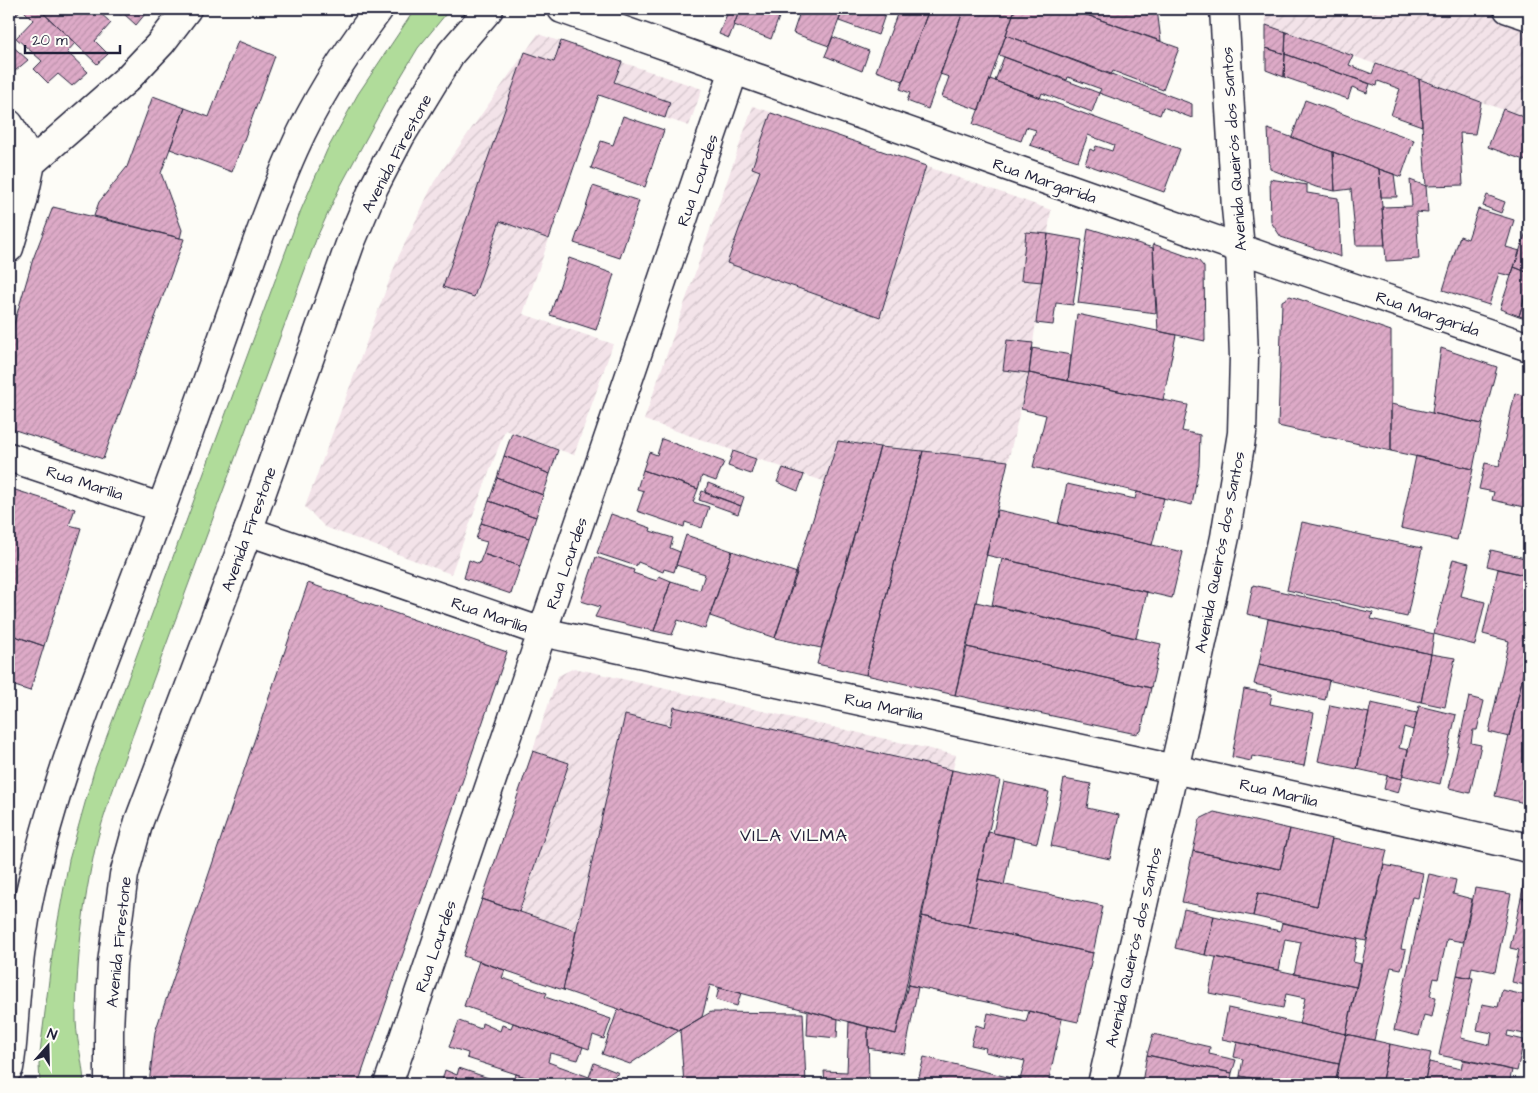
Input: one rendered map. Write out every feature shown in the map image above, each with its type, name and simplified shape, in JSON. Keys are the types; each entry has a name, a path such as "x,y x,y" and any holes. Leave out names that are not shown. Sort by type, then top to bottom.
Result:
{"street":[{"path":"9,179 31,163 127,79 161,43 187,9"},
{"path":"21,1084 10,1060 21,944 42,843 70,752 162,508 268,211 294,148 344,57 379,9"},
{"name":"Avenida Firestone","path":"109,1084 112,963 124,875 139,821 248,531 350,244 374,187 400,138 451,53 489,9"},
{"name":"Rua Margarida","path":"562,9 1240,248 1529,347"},
{"name":"Avenida Queirós dos Santos","path":"1102,1084 1225,536 1242,433 1244,357 1240,248 1224,9"},
{"path":"1508,9 1529,16"},
{"name":"Rua Lourdes","path":"388,1084 734,70"},
{"path":"9,124 31,163 23,201 9,248"},
{"name":"Rua Marília","path":"9,457 162,508"},
{"name":"Rua Marília","path":"248,531 542,632 1529,848"}],"shaded area":[{"path":"1265,9 1529,9 1529,119 1266,25"},
{"path":"538,34 702,89 689,126 599,95 523,314 613,344 574,455 505,430 451,574 325,527 305,507 397,260 434,182"},
{"path":"753,106 1051,210 1029,373 1008,461 839,441 826,482 644,420"},
{"path":"574,668 956,755 896,1034 711,985 702,1017 680,1030 463,956 558,676"}],"green space":[{"path":"415,9 450,9 418,48 388,98 340,187 317,237 132,737 103,821 87,889 78,971 76,1021 84,1084 40,1084 41,1044 53,948 69,860 94,771 301,210 327,150 358,94"}],"building":[{"path":"9,9 22,9 11,19 9,17"},
{"path":"22,9 39,9 75,43 67,52 88,72 72,86 58,74 48,83 34,69 42,61 16,38 33,20"},
{"path":"39,9 96,9 111,23 95,41 108,54 97,64"},
{"path":"114,9 141,9 146,13 136,25 123,13 121,15"},
{"path":"729,9 740,9 729,38 719,34"},
{"path":"740,9 782,9 771,39 734,25"},
{"path":"801,9 843,9 829,46 793,33"},
{"path":"843,9 887,9 878,35 839,21"},
{"path":"899,9 929,9 903,81 876,71"},
{"path":"929,9 964,9 928,109 907,101 910,93 900,89"},
{"path":"964,9 1015,9 979,110 942,97 949,77 940,74"},
{"path":"1015,9 1070,9 1179,48 1163,90 1113,71 1111,75 1006,35"},
{"path":"1070,9 1157,9 1161,41"},
{"path":"1266,25 1286,32 1285,54 1266,48"},
{"path":"1286,32 1353,56 1349,65 1372,74 1376,64 1419,79 1422,126 1391,115 1400,89 1378,81 1377,86 1285,54"},
{"path":"1006,35 1192,104 1192,118 1163,107 1160,115 1099,93 1101,89 1068,77 1067,80 999,55"},
{"path":"833,37 869,51 862,71 825,56"},
{"path":"238,41 275,56 232,172 170,149 185,108 209,117"},
{"path":"561,41 622,62 614,82 670,102 665,118 599,95 549,239 500,221 474,297 443,287 525,52 554,62"},
{"path":"9,43 28,60 9,76"},
{"path":"1266,48 1285,54 1284,77 1266,70"},
{"path":"1285,54 1370,84 1367,93 1352,87 1348,99 1284,77"},
{"path":"1004,57 1099,93 1092,112 1042,93 1040,98 995,81"},
{"path":"990,79 1180,149 1164,192 1085,164 1090,149 1094,151 1096,146 1112,151 1114,145 1088,135 1078,161 1030,145 1036,130 1026,127 1021,141 973,124"},
{"path":"1419,79 1481,102 1475,134 1460,133 1463,185 1426,186"},
{"path":"153,96 185,108 161,173 182,230 180,238 94,216 99,202 127,167"},
{"path":"1305,100 1414,140 1401,177 1292,137"},
{"path":"1503,109 1529,119 1529,162 1488,147"},
{"path":"771,113 926,166 880,317 727,263 760,171 752,168"},
{"path":"623,116 664,130 645,187 591,168 601,141 613,145"},
{"path":"1268,129 1333,152 1335,191 1316,187 1270,169"},
{"path":"1333,152 1379,169 1385,245 1356,245 1351,189 1335,191"},
{"path":"1379,169 1394,174 1397,197 1381,197"},
{"path":"1270,179 1307,185 1307,193 1338,198 1341,257 1281,237 1271,222"},
{"path":"1410,180 1426,186 1428,213 1416,212 1419,259 1386,261 1382,207 1412,206"},
{"path":"593,186 639,201 620,258 574,243"},
{"path":"1487,195 1505,202 1501,213 1483,206"},
{"path":"53,207 184,239 103,459 9,428 9,341 33,259"},
{"path":"1478,209 1514,220 1506,247 1520,251 1511,276 1499,273 1489,305 1443,290 1460,236 1468,239"},
{"path":"1529,223 1529,273 1514,267"},
{"path":"1088,228 1153,248 1156,313 1078,303"},
{"path":"1026,232 1048,234 1042,282 1021,280"},
{"path":"1048,234 1082,240 1073,305 1056,303 1053,325 1036,323"},
{"path":"1153,244 1198,260 1204,267 1205,341 1158,331"},
{"path":"569,258 614,274 596,330 550,315"},
{"path":"1514,267 1529,273 1529,285 1519,316 1500,309"},
{"path":"1529,285 1529,319 1519,316"},
{"path":"1290,296 1391,331 1391,451 1278,426 1282,301"},
{"path":"1077,314 1176,335 1163,400 1068,381"},
{"path":"1007,340 1033,343 1029,373 1003,370"},
{"path":"1032,348 1071,355 1068,381 1029,373"},
{"path":"1441,348 1497,367 1482,424 1432,413"},
{"path":"1029,373 1188,405 1182,431 1200,435 1199,466 1192,505 1033,467 1046,415 1021,409"},
{"path":"1515,393 1529,397 1529,508 1492,500 1494,492 1479,489 1485,463 1499,466"},
{"path":"1391,404 1482,424 1473,469 1391,451"},
{"path":"512,433 558,450 550,474 504,456"},
{"path":"662,439 724,462 716,481 702,476 698,489 643,470 649,452 657,455"},
{"path":"838,441 880,447 821,648 775,638"},
{"path":"880,447 923,451 866,675 817,664"},
{"path":"733,451 756,459 751,474 728,466"},
{"path":"923,451 1008,461 955,695 866,675"},
{"path":"504,456 550,474 543,495 497,478"},
{"path":"1416,456 1473,469 1457,540 1401,528"},
{"path":"783,468 804,475 798,491 777,482"},
{"path":"643,470 698,489 693,502 709,507 702,528 685,522 684,527 637,511 644,491 637,489"},
{"path":"497,478 543,495 536,517 489,501"},
{"path":"708,483 744,497 741,506 705,493"},
{"path":"1067,484 1135,499 1137,492 1164,498 1152,545 1058,524"},
{"path":"9,488 75,509 69,525 81,528 44,646 9,634"},
{"path":"702,491 741,506 738,514 699,500"},
{"path":"489,501 536,517 529,538 481,523"},
{"path":"998,510 1183,552 1172,598 986,555"},
{"path":"611,514 651,528 650,531 673,538 670,548 680,552 674,572 664,569 663,572 638,562 636,566 597,553"},
{"path":"1302,522 1422,548 1407,617 1287,590"},
{"path":"481,523 529,538 520,566 483,554 487,542 476,539"},
{"path":"686,535 732,551 705,629 678,620 672,635 654,631 671,581 700,590 705,574 676,565"},
{"path":"1491,550 1529,559 1529,576 1487,566"},
{"path":"732,551 797,573 775,638 710,616"},
{"path":"483,554 520,566 511,594 464,578 469,560 479,564"},
{"path":"596,557 634,570 633,573 657,581 659,576 671,581 654,631 595,617 600,607 581,601"},
{"path":"1002,559 1147,592 1136,638 992,605"},
{"path":"1453,559 1469,563 1461,596 1485,602 1475,645 1434,634"},
{"path":"1498,569 1529,576 1529,650 1509,737 1489,732 1509,641 1483,634"},
{"path":"308,583 507,652 358,1084 149,1084 155,1032"},
{"path":"1253,585 1373,613 1371,619 1434,634 1431,654 1247,614"},
{"path":"976,602 1161,644 1151,688 967,647"},
{"path":"1268,619 1431,654 1421,702 1259,664"},
{"path":"9,634 44,646 30,691 9,684"},
{"path":"967,647 1151,688 1141,731 1136,734 955,695"},
{"path":"1529,650 1529,804 1495,796"},
{"path":"1431,654 1455,658 1445,707 1421,702"},
{"path":"1259,664 1329,680 1325,700 1254,684"},
{"path":"1244,689 1272,694 1270,704 1314,713 1304,766 1252,756 1251,761 1232,757"},
{"path":"1469,697 1484,701 1477,730 1473,730 1471,743 1481,745 1470,793 1449,788"},
{"path":"1371,703 1417,713 1413,730 1404,727 1399,748 1408,750 1402,779 1357,769"},
{"path":"1330,705 1369,713 1357,769 1318,761"},
{"path":"1419,706 1456,715 1440,784 1402,775"},
{"path":"674,707 952,770 896,1034 710,985 702,1017 680,1030 563,990 625,715 670,726"},
{"path":"533,751 569,763 519,912 482,899"},
{"path":"952,770 1000,780 968,926 922,916"},
{"path":"1387,776 1402,779 1398,793 1384,789"},
{"path":"1064,779 1091,784 1087,808 1119,815 1110,859 1051,846"},
{"path":"1004,782 1049,792 1037,843 993,833"},
{"path":"1214,812 1290,829 1280,869 1193,851 1200,819"},
{"path":"1290,829 1332,839 1317,906 1258,893 1253,916 1182,902 1193,851 1280,869"},
{"path":"988,832 1014,837 1004,885 978,879"},
{"path":"1332,839 1387,850 1366,941 1253,916 1258,893 1317,906"},
{"path":"1384,865 1423,873 1418,898 1412,897 1401,949 1406,950 1401,969 1391,967 1374,1040 1346,1034"},
{"path":"1429,874 1456,880 1453,894 1472,899 1463,942 1447,939 1438,979 1434,978 1430,996 1436,997 1432,1017 1424,1015 1419,1036 1394,1030"},
{"path":"978,879 1103,906 1093,953 968,926"},
{"path":"1524,882 1529,883 1529,900 1521,898"},
{"path":"1475,888 1511,894 1495,972 1472,967 1470,978 1457,975"},
{"path":"1521,898 1529,900 1529,986 1512,982 1519,950 1510,948"},
{"path":"482,899 576,931 563,990 463,956"},
{"path":"1184,909 1214,916 1205,955 1175,948"},
{"path":"922,916 1093,953 1078,1022 908,985"},
{"path":"1214,916 1280,931 1282,923 1358,939 1353,962 1361,964 1356,987 1294,974 1301,942 1285,939 1279,970 1205,955"},
{"path":"1216,957 1356,987 1346,1034 1299,1024 1305,998 1286,994 1283,1008 1209,993"},
{"path":"479,961 505,970 502,978 547,993 545,997 611,1019 604,1039 593,1035 589,1049 464,1006"},
{"path":"1457,975 1473,978 1461,1038 1490,1045 1492,1033 1477,1030 1482,1004 1498,1007 1502,990 1529,996 1529,1012 1525,1034 1508,1031 1507,1036 1524,1040 1517,1071 1439,1055"},
{"path":"908,985 918,987 905,1054 868,1048 868,1027 896,1034"},
{"path":"719,988 741,993 737,1006 716,1000"},
{"path":"1228,1008 1346,1034 1339,1064 1222,1039"},
{"path":"618,1009 680,1030 630,1064 602,1054"},
{"path":"808,1011 838,1019 837,1038 807,1035"},
{"path":"1029,1011 1062,1019 1048,1084 1020,1080 1025,1061 985,1052 986,1048 971,1045 976,1025 985,1028 988,1013 1026,1022"},
{"path":"711,1012 803,1013 806,1084 684,1084 680,1030"},
{"path":"1529,1012 1529,1035 1525,1034"},
{"path":"459,1021 481,1029 482,1023 500,1031 502,1025 511,1028 513,1023 583,1047 578,1060 550,1053 548,1062 589,1077 594,1063 619,1073 601,1084 547,1084 467,1058 468,1053 449,1047"},
{"path":"849,1022 868,1027 869,1084 825,1084 824,1071 847,1072"},
{"path":"1153,1034 1210,1047 1209,1054 1236,1060 1232,1073 1147,1055"},
{"path":"1346,1034 1390,1044 1381,1084 1335,1084"},
{"path":"1237,1042 1339,1064 1335,1083 1314,1084 1287,1078 1285,1084 1281,1084 1240,1076 1243,1059 1234,1057"},
{"path":"1390,1044 1431,1053 1424,1084 1381,1084"},
{"path":"1147,1055 1232,1073 1230,1084 1159,1084 1142,1082"},
{"path":"924,1057 1020,1080 1041,1084 917,1084"},
{"path":"1463,1059 1512,1070 1509,1084 1424,1084 1429,1062 1461,1069"},
{"path":"459,1068 506,1084 441,1084 445,1070 457,1075"},
{"path":"516,1074 547,1084 511,1084"},
{"path":"1240,1076 1281,1084 1238,1084"}],"district":[{"name":"VILA VILMA","path":"794,835"}]}
